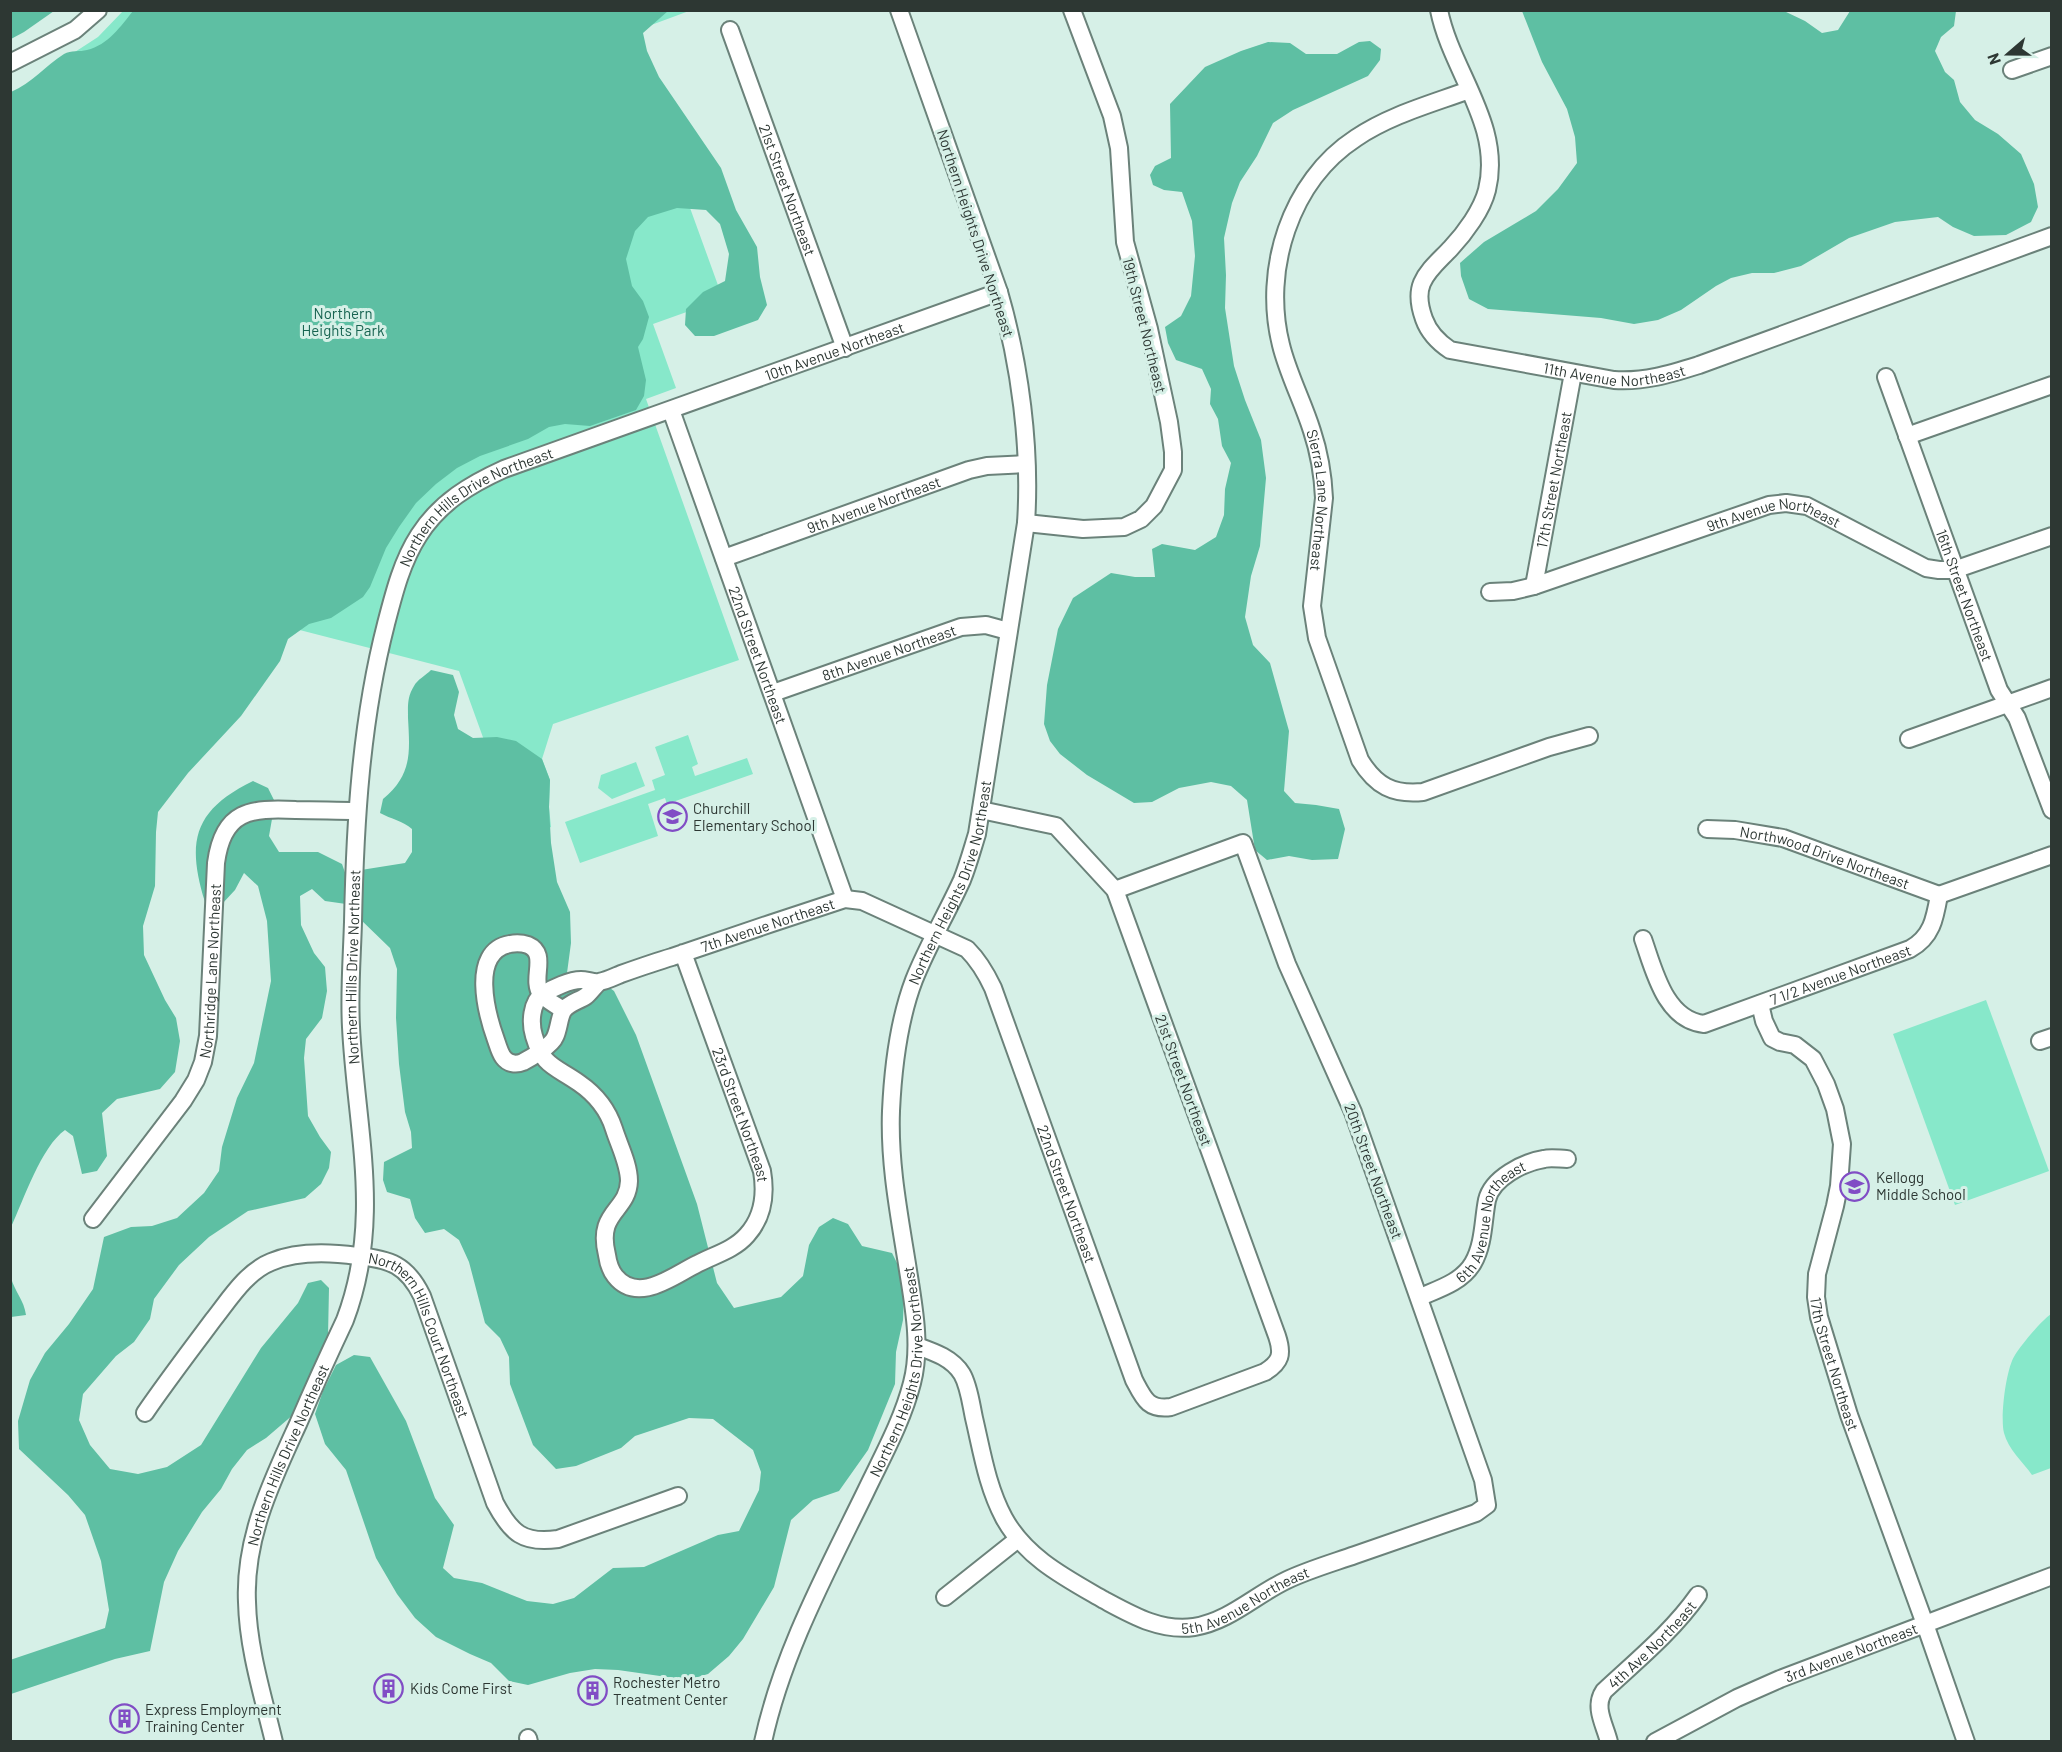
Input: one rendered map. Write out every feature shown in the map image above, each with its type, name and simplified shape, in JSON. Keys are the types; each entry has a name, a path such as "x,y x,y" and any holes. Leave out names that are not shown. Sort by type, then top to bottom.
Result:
{"street":[{"path":"10,63 75,30 98,10"},
{"name":"Northern Heights Drive Northeast","path":"763,1742 773,1701 798,1636 903,1415 913,1381 917,1346 913,1298 890,1142 898,1039 904,1009 915,979 966,870 977,834 1026,523 1028,493 1026,464 1017,366 1011,336 999,292 899,10"},
{"name":"19th Street Northeast","path":"1026,523 1083,529 1124,527 1141,519 1154,506 1173,470 1169,422 1149,329 1125,242 1119,148 1112,116 1072,10"},
{"name":"11th Avenue Northeast","path":"1439,10 1486,132 1490,173 1486,192 1477,212 1454,245 1428,272 1420,291 1420,309 1425,324 1433,336 1450,350 1573,373 1633,381 1653,379 2052,236"},
{"name":"21st Street Northeast","path":"730,30 845,348"},
{"path":"2012,70 2052,56"},
{"name":"Sierra Lane Northeast","path":"1469,90 1376,126 1341,149 1304,193 1279,253 1275,308 1277,328 1288,367 1313,432 1323,482 1312,606 1313,622 1360,760 1374,779 1392,789 1407,793 1423,792 1549,747 1589,736"},
{"name":"10th Avenue Northeast","path":"671,410 999,292"},
{"name":"17th Street Northeast","path":"1534,586 1573,373"},
{"name":"16th Street Northeast","path":"1886,377 1999,690 2017,718 2052,810"},
{"path":"1907,436 2052,385"},
{"name":"22nd Street Northeast","path":"671,410 845,900"},
{"name":"Northern Hills Drive Northeast","path":"274,1742 248,1626 246,1601 251,1549 258,1517 273,1478 345,1320 355,1293 363,1256 366,1209 364,1168 351,1024 354,868 363,742 389,610 405,563 419,535 445,503 462,491 504,469 671,410"},
{"name":"9th Avenue Northeast","path":"724,558 969,470 987,466 1026,464"},
{"name":"9th Avenue Northeast","path":"1490,592 1513,591 1534,586 1769,505 1786,503 1807,506 1926,568 1939,570 1954,570 2052,536"},
{"name":"8th Avenue Northeast","path":"773,693 961,627 986,625 1008,631"},
{"path":"1909,739 2052,688"},
{"name":"Northridge Lane Northeast","path":"93,1219 183,1101 196,1080 203,1062 208,1036 216,863 218,846 224,832 235,819 250,812 267,809 357,811"},
{"name":"21st Street Northeast","path":"981,810 1056,826 1115,890 1280,1346 1280,1356 1276,1365 1265,1372 1218,1390"},
{"name":"Northwood Drive Northeast","path":"1707,829 1735,830 1783,838 1939,895"},
{"name":"20th Street Northeast","path":"1115,890 1243,843 1287,964 1353,1112 1484,1480 1487,1505"},
{"path":"1939,895 2052,855"},
{"name":"7 1/2 Avenue Northeast","path":"1643,939 1662,990 1677,1011 1686,1019 1704,1024 1918,944 1925,939 1934,922 1939,895"},
{"name":"7th Avenue Northeast","path":"598,982 845,900 862,901 935,933"},
{"name":"22nd Street Northeast","path":"935,933 967,949 984,969 993,988 1134,1380 1142,1395 1149,1404 1159,1408 1171,1407 1218,1390"},
{"path":"563,1010 541,995 537,985 539,959 536,951 528,945 516,943 496,950 486,966 484,981 486,1003 490,1024 502,1056 509,1062 517,1064 525,1061 555,1040 563,1010 586,996 598,982"},
{"name":"23rd Street Northeast","path":"540,1051 546,1062 595,1097 610,1118 629,1180 623,1200 609,1219 604,1232 604,1244 614,1276 634,1287 647,1288 665,1282 735,1245 748,1235 763,1205 762,1171 683,953"},
{"path":"540,1051 533,1035 532,1022 534,1007 541,995 567,983 581,980 598,982"},
{"name":"17th Street Northeast","path":"1760,1004 1764,1021 1772,1038 1795,1045 1814,1059 1835,1109 1842,1150 1835,1206 1817,1274 1816,1297 1819,1317 1848,1415 1966,1742"},
{"name":"6th Avenue Northeast","path":"1420,1297 1462,1276 1473,1263 1479,1246 1488,1197 1499,1180 1517,1169 1544,1159 1567,1159"},
{"name":"Northern Hills Court Northeast","path":"145,1413 172,1373 254,1272 269,1262 288,1256 316,1253 363,1256 398,1265 409,1273 416,1283 495,1503 504,1520 526,1539 540,1542 558,1539 678,1496"},
{"name":"5th Avenue Northeast","path":"917,1346 945,1357 963,1375 984,1466 1004,1518 1018,1539 1049,1568 1121,1609 1155,1625 1176,1629 1211,1623 1241,1609 1287,1580 1476,1513 1487,1505"},
{"path":"945,1597 1018,1539"},
{"name":"3rd Avenue Northeast","path":"1655,1742 1737,1698 1780,1679 2052,1576"},
{"name":"4th Ave Northeast","path":"1609,1742 1598,1704 1599,1697 1657,1642 1685,1613 1698,1595"}],"green space":[{"path":"11,10 54,10 54,11 11,39"},
{"name":"Northern Heights Park","path":"123,11 689,11 627,34 723,299 653,324 676,388 646,399 739,660 553,724 542,759 550,780 551,827 519,837 459,671 288,627 10,154 61,61 98,37"},
{"name":"Northern Heights Park","path":"133,11 668,11 643,33 647,51 659,77 721,168 736,210 757,247 760,277 767,305 758,320 714,336 695,336 685,325 686,309 703,292 725,281 729,254 720,224 706,210 677,208 648,217 635,231 626,259 632,286 643,301 649,317 643,339 638,347 646,380 644,396 636,410 590,426 565,424 549,427 528,439 480,456 457,468 416,503 386,548 370,587 363,597 331,618 309,624 288,639 280,661 241,716 188,773 158,812 155,886 143,926 144,955 176,1018 180,1041 175,1072 160,1089 117,1099 102,1113 107,1156 97,1171 82,1174 73,1136 65,1130 56,1138 34,1174 11,1227 11,92 64,54 95,48 113,34"},
{"path":"1522,11 1784,11 1805,21 1822,33 1838,30 1850,11 1956,11 1954,26 1941,37 1935,51 1945,72 1954,80 1960,102 1975,120 1998,134 2021,154 2034,184 2038,207 2031,222 2006,235 1974,236 1953,227 1938,217 1895,222 1849,238 1801,266 1774,273 1752,273 1731,278 1681,310 1658,320 1634,324 1601,318 1488,309 1469,299 1461,276 1460,263 1484,242 1536,211 1558,189 1577,163 1575,137 1567,109 1542,62"},
{"path":"1370,41 1381,49 1380,60 1368,76 1293,110 1273,123 1257,156 1240,182 1232,203 1224,238 1225,308 1234,366 1261,440 1266,478 1260,546 1251,576 1245,617 1253,645 1270,663 1289,731 1284,791 1295,803 1339,809 1345,829 1338,859 1312,860 1289,856 1267,860 1255,850 1247,800 1231,786 1211,782 1179,788 1152,802 1134,803 1087,775 1060,754 1050,741 1044,724 1047,685 1058,629 1073,598 1111,573 1135,577 1155,577 1152,549 1162,544 1195,550 1216,537 1224,515 1225,489 1231,463 1222,446 1218,419 1210,404 1211,389 1202,369 1176,360 1168,343 1165,327 1181,316 1191,296 1195,256 1192,221 1182,192 1164,190 1153,185 1150,175 1155,166 1171,158 1170,104 1205,67 1268,42 1290,43 1306,54 1337,54 1359,42"},
{"path":"431,670 453,675 459,692 454,715 458,729 473,738 497,737 516,741 542,759 550,780 551,843 557,882 570,912 571,943 567,973 578,983 595,977 614,991 636,1035 697,1204 717,1283 734,1308 781,1297 803,1276 809,1245 819,1227 833,1218 848,1224 862,1246 892,1253 902,1273 903,1320 896,1352 895,1384 868,1450 839,1491 813,1500 791,1520 774,1587 743,1639 729,1656 708,1674 688,1680 595,1669 570,1673 528,1685 509,1681 491,1663 436,1637 415,1618 397,1594 376,1558 346,1470 325,1444 315,1414 336,1365 354,1355 370,1357 406,1421 435,1498 454,1525 443,1568 454,1578 482,1583 527,1601 553,1604 574,1598 613,1568 644,1567 718,1535 739,1531 759,1490 761,1472 753,1450 713,1419 689,1418 635,1436 621,1448 576,1466 556,1469 533,1445 510,1384 509,1357 500,1338 485,1323 469,1262 459,1240 444,1229 425,1233 415,1218 410,1199 387,1192 383,1180 384,1162 412,1148 411,1132 405,1112 399,1064 396,1018 397,969 390,948 359,918 361,870 405,863 412,852 412,829 380,813 383,799 399,781 407,763 410,694 417,682"},
{"path":"688,735 698,764 692,767 695,776 747,758 753,774 667,804 665,798 648,804 658,836 580,863 565,822 655,790 652,780 665,775 655,747"},
{"path":"636,762 645,786 612,799 598,788 601,775"},
{"path":"253,781 268,788 275,802 269,836 279,852 318,852 342,864 349,884 346,904 325,901 312,889 300,896 301,925 314,953 325,967 327,991 322,1018 306,1039 304,1058 308,1116 331,1152 329,1168 321,1184 305,1198 248,1211 209,1237 179,1265 154,1299 150,1319 134,1342 116,1356 83,1394 79,1420 90,1445 110,1469 138,1474 167,1467 201,1445 261,1348 298,1303 308,1283 321,1280 329,1288 328,1336 294,1414 266,1438 247,1450 232,1469 221,1489 202,1512 178,1551 164,1582 150,1651 115,1659 11,1694 10,1660 105,1628 109,1610 101,1561 85,1515 68,1495 19,1449 18,1421 30,1380 45,1353 93,1289 104,1237 131,1227 152,1226 177,1218 204,1193 219,1171 222,1147 237,1098 254,1063 271,981 267,921 258,886 244,873 235,890 222,904 205,902 196,861 196,845 207,816 233,792"},
{"path":"1986,1000 2049,1171 1955,1205 1893,1034"},
{"path":"11,1278 23,1305 26,1315 11,1317"},
{"path":"2051,1314 2051,1468 2032,1475 2012,1450 2004,1433 2005,1393 2015,1355"}],"place":[{"name":"Churchill Elementary School","path":"672,817"},
{"name":"Kellogg Middle School","path":"1855,1186"},
{"name":"Kids Come First","path":"389,1688"},
{"name":"Rochester Metro Treatment Center","path":"592,1691"},
{"name":"Express Employment Training Center","path":"124,1718"}]}
